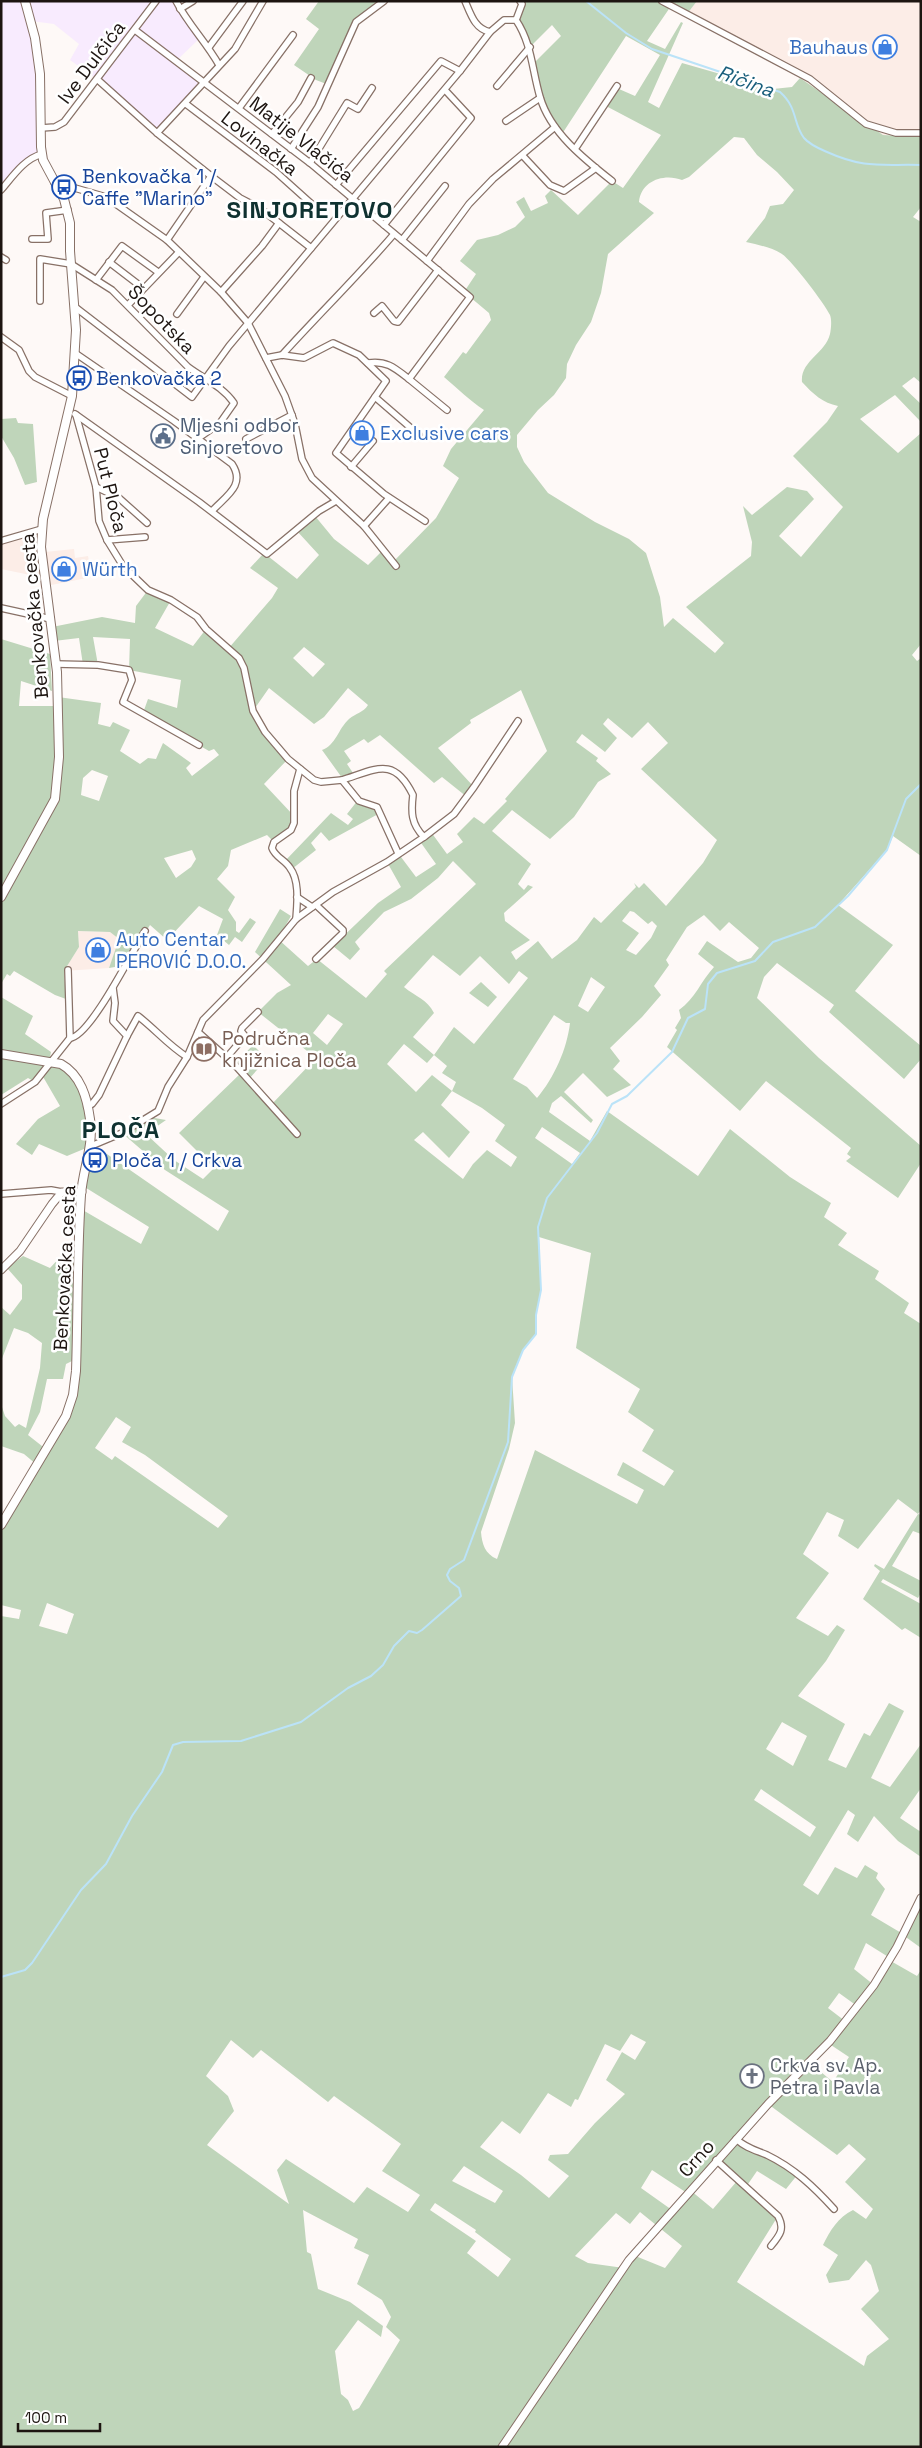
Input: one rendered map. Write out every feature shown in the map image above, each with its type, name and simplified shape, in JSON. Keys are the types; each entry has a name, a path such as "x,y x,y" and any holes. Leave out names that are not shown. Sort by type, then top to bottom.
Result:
{"main road":[{"name":"Benkovačka cesta","path":"1,897 55,799 59,757 56,664 41,547 42,529 72,413 75,353 75,307 68,210 42,154 40,74 35,38 25,1"},
{"name":"Benkovačka cesta","path":"1,1054 60,1064 69,1069 81,1086 88,1106 91,1146 82,1192 76,1371 73,1395 66,1416 1,1524"}],"street":[{"name":"Ive Dulčića","path":"40,128 55,127 64,122 98,80 156,1"},
{"path":"176,1 186,20 209,47 219,65"},
{"path":"180,9 193,1"},
{"path":"209,47 243,1"},
{"path":"157,133 186,104 235,49 263,1"},
{"path":"292,149 318,107 356,22 384,1"},
{"path":"465,1 476,25 482,31 490,32"},
{"path":"520,1 522,4 516,20 530,47 540,98 555,127 575,149 612,181"},
{"path":"662,1 810,79 866,124 896,133 921,133"},
{"path":"75,307 192,397 248,323 445,90 490,32 504,20 516,20"},
{"name":"Matije Vlačića","path":"135,30 310,163 470,297 409,379"},
{"path":"239,108 293,35"},
{"path":"497,86 530,47"},
{"path":"336,185 441,61 460,71"},
{"path":"272,134 298,102 310,78"},
{"path":"98,80 157,133 211,176 311,248"},
{"path":"575,149 617,86"},
{"path":"310,163 347,104 358,109 372,88"},
{"path":"384,225 471,118 445,90"},
{"path":"506,122 540,98"},
{"name":"Lovinačka","path":"186,104 276,172 314,207"},
{"path":"427,261 469,204 493,179 523,156 555,127"},
{"path":"1,190 24,164 33,157 42,154"},
{"path":"523,156 550,185 564,191 596,168"},
{"path":"167,240 211,176"},
{"path":"54,182 106,197 167,240 221,292 248,323 266,358 292,415 302,459 312,478 364,526 396,566"},
{"path":"402,240 445,186"},
{"path":"32,239 48,239 46,213 68,210"},
{"path":"221,292 279,224"},
{"path":"282,355 323,310 358,276 394,234"},
{"path":"96,280 122,246 158,272"},
{"path":"128,305 179,252"},
{"path":"40,302 40,259 71,264"},
{"path":"109,262 143,288"},
{"name":"Šopotska","path":"71,264 96,280 128,305 158,339 188,367 210,380 234,403 220,423 197,439"},
{"path":"374,313 382,306 394,321 398,322 438,270"},
{"path":"177,314 204,277"},
{"path":"1,337 19,350 29,371 35,378 72,396"},
{"path":"266,358 282,355 304,358 333,343 358,355 386,381 336,452 389,498 424,521"},
{"path":"75,353 232,464 238,474 238,483 212,511"},
{"path":"368,363 379,361 388,363 447,410"},
{"path":"376,397 419,434"},
{"path":"72,413 212,511 267,554 319,511 336,500"},
{"name":"Put Ploča","path":"72,413 96,487 99,521 106,540 123,566 139,583 197,617 206,629 238,658 244,668 253,710 264,732 288,760 314,780 321,782 342,780 382,769 389,768 395,771 414,795 413,823 424,837"},
{"path":"246,439 292,415"},
{"path":"352,467 373,442"},
{"path":"96,487 119,498 147,523"},
{"path":"364,526 389,498"},
{"path":"1,541 42,529"},
{"path":"106,540 145,537"},
{"path":"1,608 51,618"},
{"path":"56,664 98,665 128,670 132,680 123,702 199,745"},
{"path":"91,1146 128,1130 158,1111 168,1087 187,1057 203,1020 263,959 296,919 424,837 454,814 518,721"},
{"path":"296,919 298,897 292,869 278,857 272,848 274,842 291,830 294,822 294,790 300,769"},
{"path":"342,780 359,800 377,807 398,853"},
{"path":"298,897 314,906 343,930 343,934 316,959"},
{"path":"70,1038 75,1038 81,1034 113,988 145,930"},
{"path":"1,1104 35,1082 70,1038 71,1016 68,970"},
{"path":"113,988 115,1003 113,1021 127,1036"},
{"path":"227,1057 245,1036 241,1032 242,1028 258,1012"},
{"path":"88,1106 99,1096 138,1016 158,1031 171,1047 187,1057"},
{"path":"198,1032 227,1057 297,1134"},
{"path":"1,1194 51,1190 82,1192"},
{"path":"1,1270 20,1251 62,1192"},
{"name":"Crno","path":"502,2447 629,2260 716,2160 830,2041 874,1985 897,1947 921,1898"},
{"path":"736,2139 750,2150 767,2155 811,2184 834,2209"},
{"path":"716,2160 778,2216 782,2224 782,2230 771,2246"}],"shaded area":[{"path":"1,1 177,1 200,38 177,60 204,84 157,133 98,80 70,60 79,44 54,24 31,21 35,38 42,154 33,157 1,190"},
{"path":"697,1 921,1 921,137 883,135 800,78 685,16"},
{"path":"42,529 45,552 74,549 75,558 88,556 92,577 46,586 45,578 1,569 1,541"},
{"path":"78,931 110,932 120,939 109,968 64,971 79,947"}],"green space":[{"path":"319,1 375,1 378,6 356,22 329,85 316,80 294,65 319,29 306,19"},
{"path":"525,1 697,1 687,14 671,6 647,41 665,49 681,22 683,23 648,102 659,108 682,63 773,89 792,87 800,78 883,135 921,137 921,207 913,217 921,222 921,383 914,377 902,386 921,404 921,422 895,395 860,419 898,453 921,433 921,644 912,655 917,661 921,658 921,856 893,836 887,850 838,905 893,945 855,991 921,1046 921,1059 904,1079 829,1012 834,1005 777,963 764,977 757,998 819,1058 921,1146 921,1163 898,1198 846,1161 851,1157 847,1154 851,1148 766,1081 740,1111 667,1047 677,1030 675,1028 681,1018 679,1010 694,995 714,967 698,954 707,941 738,962 751,958 759,948 729,922 720,931 704,915 687,927 666,960 669,965 654,986 661,995 642,1017 610,1048 620,1061 613,1069 631,1085 607,1097 583,1073 564,1092 593,1120 591,1123 561,1096 552,1103 549,1112 590,1141 607,1111 698,1176 730,1129 790,1177 831,1203 824,1217 847,1233 838,1245 879,1271 875,1279 909,1303 904,1313 921,1324 921,1510 918,1514 898,1499 858,1549 838,1536 844,1520 827,1512 803,1554 829,1573 796,1618 828,1636 837,1625 845,1630 826,1661 798,1696 845,1724 828,1760 846,1768 864,1733 870,1736 889,1703 904,1711 871,1778 890,1787 921,1744 921,1788 900,1818 921,1832 921,1857 898,1841 874,1816 858,1842 847,1834 855,1815 848,1810 803,1885 818,1895 835,1867 857,1878 865,1865 878,1873 876,1878 885,1889 871,1915 903,1934 921,1898 921,1948 903,1935 890,1958 866,1943 854,1969 874,1985 889,1960 917,1976 921,1970 921,2447 1,2447 1,1616 19,1619 21,1610 1,1605 1,1525 37,1465 24,1454 1,1446 1,1404 5,1416 15,1427 19,1424 26,1428 40,1368 42,1343 28,1333 14,1328 1,1361 1,1307 10,1315 22,1299 22,1285 7,1268 23,1256 50,1268 63,1254 79,1256 81,1209 141,1244 149,1227 83,1186 93,1156 104,1152 218,1231 229,1211 165,1170 122,1133 149,1117 166,1120 146,1134 174,1160 203,1179 214,1168 179,1133 241,1073 236,1063 253,1045 267,1059 248,1080 271,1105 316,1058 258,1012 277,993 291,985 255,952 280,909 291,916 278,939 308,966 317,959 366,998 387,974 384,971 476,884 453,861 438,878 411,899 384,912 355,942 360,949 350,960 333,946 378,903 401,887 387,862 398,853 416,877 436,864 419,840 431,832 447,854 463,842 457,834 474,817 484,824 507,801 505,799 547,751 521,690 470,720 471,723 438,748 474,787 467,797 442,777 434,783 380,735 368,743 364,739 344,751 351,761 347,764 355,776 348,784 359,799 380,813 329,841 321,832 311,843 316,850 292,869 284,862 331,813 348,825 353,819 347,814 358,800 322,750 334,741 349,719 364,710 368,705 348,688 324,717 314,724 269,688 253,711 288,759 264,784 294,816 291,830 274,842 267,835 231,850 228,866 217,879 235,897 228,910 236,922 236,931 239,933 250,918 256,922 242,942 235,937 229,945 217,935 223,919 199,906 167,940 150,925 125,965 117,964 115,967 109,968 119,939 110,932 78,931 79,947 64,971 66,999 55,995 14,971 10,976 7,974 1,984 1,639 50,654 52,691 21,681 19,706 58,706 58,697 101,703 98,724 110,727 113,722 130,730 120,751 140,764 148,758 156,759 163,743 191,763 186,768 192,776 219,755 214,749 209,751 143,713 148,699 177,708 181,680 129,670 130,639 93,637 98,665 83,665 79,638 54,641 52,627 102,617 135,623 136,606 148,590 171,600 155,628 193,646 206,629 228,649 272,598 278,588 250,568 264,553 297,579 319,555 297,531 315,516 334,539 368,565 383,550 393,562 436,518 459,478 443,466 451,449 484,410 444,377 463,352 466,354 491,320 489,313 464,292 476,274 460,261 477,240 498,235 515,227 525,217 516,202 524,197 531,211 548,203 545,196 551,190 578,215 612,181 623,188 661,135 606,106 619,89 635,96 660,55 626,36 562,134 540,98 534,63 561,36 552,25 530,47 516,20","holes":["734,137 744,138 757,155 794,190 783,204 770,206 765,218 746,242 773,250 787,258 827,309 831,319 827,341 805,368 802,382 818,397 838,406 827,422 793,456 843,507 801,557 779,536 814,499 807,491 787,487 752,515 743,506 752,542 751,556 686,607 724,643 715,653 673,618 664,627 660,597 646,553 629,539 595,522 548,493 524,462 517,447 517,435 538,410 554,395 566,378 567,364 576,345 591,322 601,293 608,254 654,213 639,202 644,188 661,178 682,180 689,177","304,647 325,664 313,677 293,658","608,718 632,738 648,722 668,743 641,769 717,840 703,863 666,906 644,883 639,888 634,883 636,887 601,923 594,917 577,940 552,959 538,941 516,960 511,952 530,940 505,921 504,913 533,887 528,885 524,890 518,884 531,864 492,831 512,810 550,839 574,817 598,782 611,774 596,761 598,758 576,742 582,734 605,752 617,738 603,724","92,770 108,776 99,801 81,795 83,778","192,850 196,859 191,867 176,878 164,858","630,911 634,912 648,924 652,921 657,926 651,938 636,955 626,950 639,933 622,921","433,955 460,976 480,956 509,984 519,971 528,978 474,1044 454,1027 434,1055 413,1037 434,1013 425,1001 404,987","591,977 605,987 588,1012 578,1006","328,1014 343,1024 327,1045 313,1033","554,1015 566,1023 570,1023 563,1053 537,1098 527,1087 513,1079","404,1044 427,1063 434,1055 447,1066 442,1073 456,1082 452,1091 432,1075 416,1092 387,1064","452,1091 482,1108 505,1125 495,1141 517,1157 511,1167 487,1150 473,1164 463,1179 414,1140 423,1132 449,1158 470,1132 441,1105","542,1127 580,1153 572,1164 535,1138","539,1237 591,1253 576,1348 640,1389 628,1412 654,1430 642,1451 674,1471 664,1486 623,1462 617,1475 644,1490 637,1504 535,1450 497,1559 485,1548 481,1532 509,1449 515,1423 512,1377 523,1350 536,1334 536,1315 541,1290","76,1359 66,1416 47,1450 28,1435 40,1412 47,1379 63,1379 66,1364","116,1417 131,1427 122,1442 145,1455 228,1516 218,1528 115,1456 112,1460 95,1448","47,1603 74,1614 67,1634 39,1626","782,1722 807,1736 793,1766 766,1749","761,1789 816,1827 810,1837 754,1800","839,1993 857,2006 845,2021 828,2008","631,2034 646,2042 635,2060 622,2052 606,2080 625,2094 595,2123 568,2154 550,2155 548,2160 569,2176 549,2198 521,2175 480,2147 502,2121 520,2134 548,2093 571,2107 575,2099 578,2100 605,2044 620,2051","231,2040 253,2058 261,2050 328,2102 334,2096 401,2144 382,2171 420,2195 408,2212 367,2187 354,2203 286,2159 277,2170 289,2204 207,2145 234,2111 228,2096 206,2076","828,2043 849,2057 833,2082 809,2062","768,2104 837,2155 849,2144 866,2159 845,2182 873,2209 866,2219 853,2210 843,2216 823,2245 838,2255 826,2275 829,2283 849,2280 866,2260 871,2265 879,2291 861,2309 889,2339 867,2356 864,2366 737,2282 778,2216 746,2187 757,2171 786,2189 798,2174 736,2139","717,2160 737,2181 713,2209 690,2190","464,2166 503,2191 495,2203 452,2181","652,2170 687,2193 672,2210 641,2188","435,2203 476,2230 475,2232 511,2259 498,2277 467,2253 476,2241 430,2210","303,2210 358,2239 354,2248 369,2255 357,2284 382,2300 391,2317 386,2327 400,2340 359,2408 353,2411 348,2400 341,2394 335,2351 358,2320 381,2337 383,2326 350,2302 318,2289 311,2254 307,2252","640,2212 682,2246 665,2268 633,2255 624,2268 588,2263 575,2256 616,2213 630,2224"]},
{"path":"16,418 18,423 33,424 37,482 25,485 14,458 1,436 1,419"},
{"path":"481,982 497,997 488,1007 469,993"},
{"path":"1,997 33,1016 25,1034 51,1052 49,1062 62,1066 78,1083 86,1108 91,1146 67,1156 39,1144 32,1155 16,1144 38,1119 60,1106 42,1075 35,1082 28,1078 1,1095"},
{"path":"918,1514 921,1515 921,1534 913,1531 892,1566 921,1581 921,1593 918,1598 883,1579 881,1582 921,1604 921,1638 905,1628 902,1630 863,1599 880,1571 874,1566 875,1564 884,1569"}],"waterway":[{"name":"Ričina","path":"586,1 626,33 652,49 780,92 790,104 804,138 818,148 840,157 863,163 921,165"},
{"path":"1,1977 25,1970 32,1963 81,1890 106,1864 132,1816 162,1772 173,1745 183,1742 241,1741 301,1722 348,1688 371,1676 383,1665 394,1646 409,1631 417,1633 422,1630 461,1596 459,1588 450,1581 447,1575 450,1569 464,1560 508,1442 512,1377 523,1350 536,1334 536,1315 541,1290 538,1227 547,1198 597,1133 612,1104 627,1096 672,1052 688,1018 705,1009 708,984 717,973 755,961 773,942 815,927 848,896 887,850 906,799 921,784"}],"place":[{"name":"Bauhaus","path":"885,47"},
{"name":"Benkovačka 1 / Caffe \"Marino\"","path":"64,187"},
{"name":"Benkovačka 2","path":"79,378"},
{"name":"Exclusive cars","path":"362,433"},
{"name":"Mjesni odbor Sinjoretovo","path":"163,436"},
{"name":"Würth","path":"64,569"},
{"name":"Auto Centar PEROVIĆ D.O.O.","path":"98,950"},
{"name":"Područna knjižnica Ploča","path":"204,1049"},
{"name":"Ploča 1 / Crkva","path":"95,1160"},
{"name":"Crkva sv. Ap. Petra i Pavla","path":"752,2076"}],"district":[{"name":"SINJORETOVO","path":"310,210"},
{"name":"PLOČA","path":"121,1130"}]}
